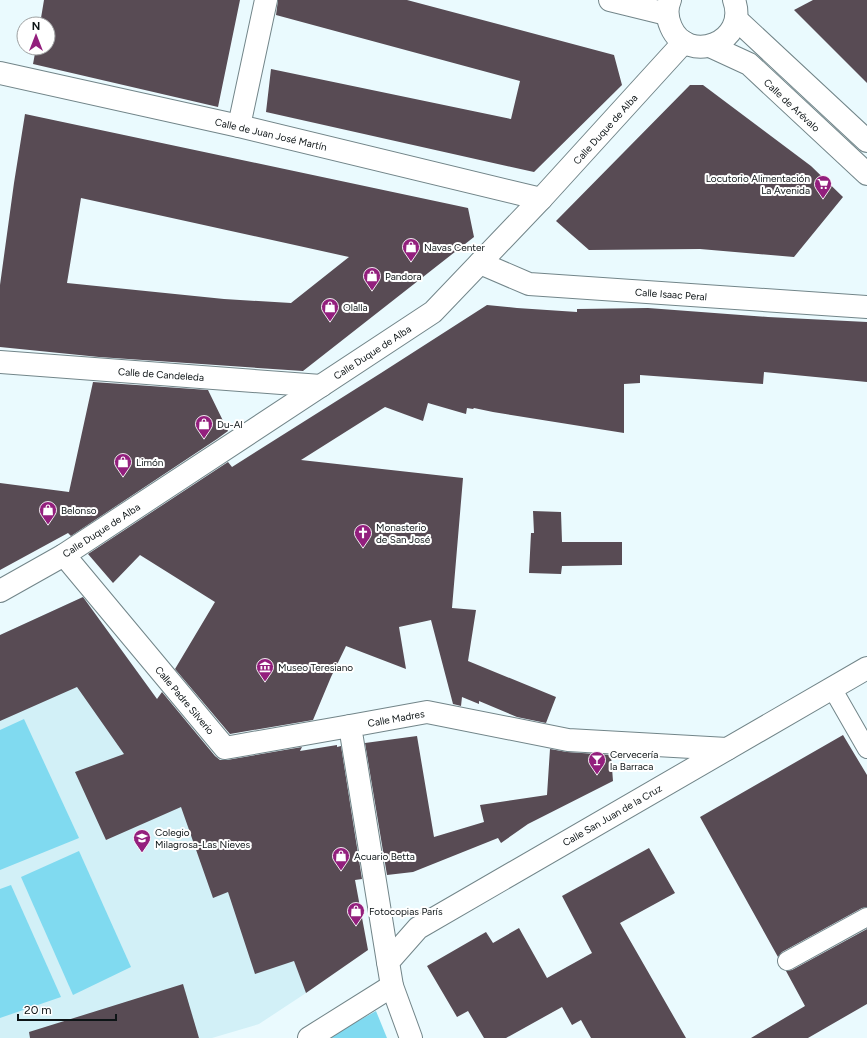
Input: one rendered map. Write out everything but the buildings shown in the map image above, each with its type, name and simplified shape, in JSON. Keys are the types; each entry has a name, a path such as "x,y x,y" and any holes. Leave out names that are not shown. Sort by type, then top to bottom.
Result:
{"street":[{"path":"239,126 266,0"},
{"path":"610,0 669,7 672,30 684,42 697,47 710,46 727,36 732,28 738,6"},
{"path":"738,6 867,141"},
{"name":"Calle Duque de Alba","path":"0,592 64,555 433,312 540,200 684,42"},
{"name":"Calle de Arévalo","path":"710,46 749,64 867,174"},
{"name":"Calle de Juan José Martín","path":"0,73 239,126 540,200"},
{"name":"Calle Isaac Peral","path":"480,263 529,284 867,307"},
{"name":"Calle de Candeleda","path":"0,362 321,386"},
{"name":"Calle Padre Silverio","path":"64,555 225,748 350,726"},
{"name":"Calle San Juan de la Cruz","path":"388,962 418,928 867,668"},
{"name":"Calle Madres","path":"350,726 427,712 568,740 727,749"},
{"path":"350,726 392,986 411,1038"},
{"path":"309,1038 392,986"}],"lane":[{"path":"832,688 867,749"},
{"path":"787,961 867,917"}],"shaded area":[{"name":"Colegio Milagrosa-Las Nieves","path":"83,597 206,767 273,905 306,993 259,1024 212,1038 0,1038 0,635"},
{"path":"24,719 79,838 0,870 0,730"},
{"path":"79,851 131,967 73,995 21,877"},
{"path":"11,885 61,997 0,1018 0,889"},
{"path":"376,1011 387,1038 327,1038"}],"place":[{"name":"Locutorio Alimentación La Avenida","path":"823,199"},
{"name":"Navas Center","path":"411,262"},
{"name":"Pandora","path":"372,291"},
{"name":"Olalla","path":"330,322"},
{"name":"Du-Al","path":"204,439"},
{"name":"Limón","path":"123,477"},
{"name":"Belonso","path":"48,525"},
{"name":"Monasterio de San José","path":"363,548"},
{"name":"Museo Teresiano","path":"265,682"},
{"name":"Cervecería la Barraca","path":"597,775"},
{"name":"Colegio Milagrosa-Las Nieves","path":"142,853"},
{"name":"Acuario Betta","path":"341,871"},
{"name":"Fotocopias París","path":"356,926"}]}
